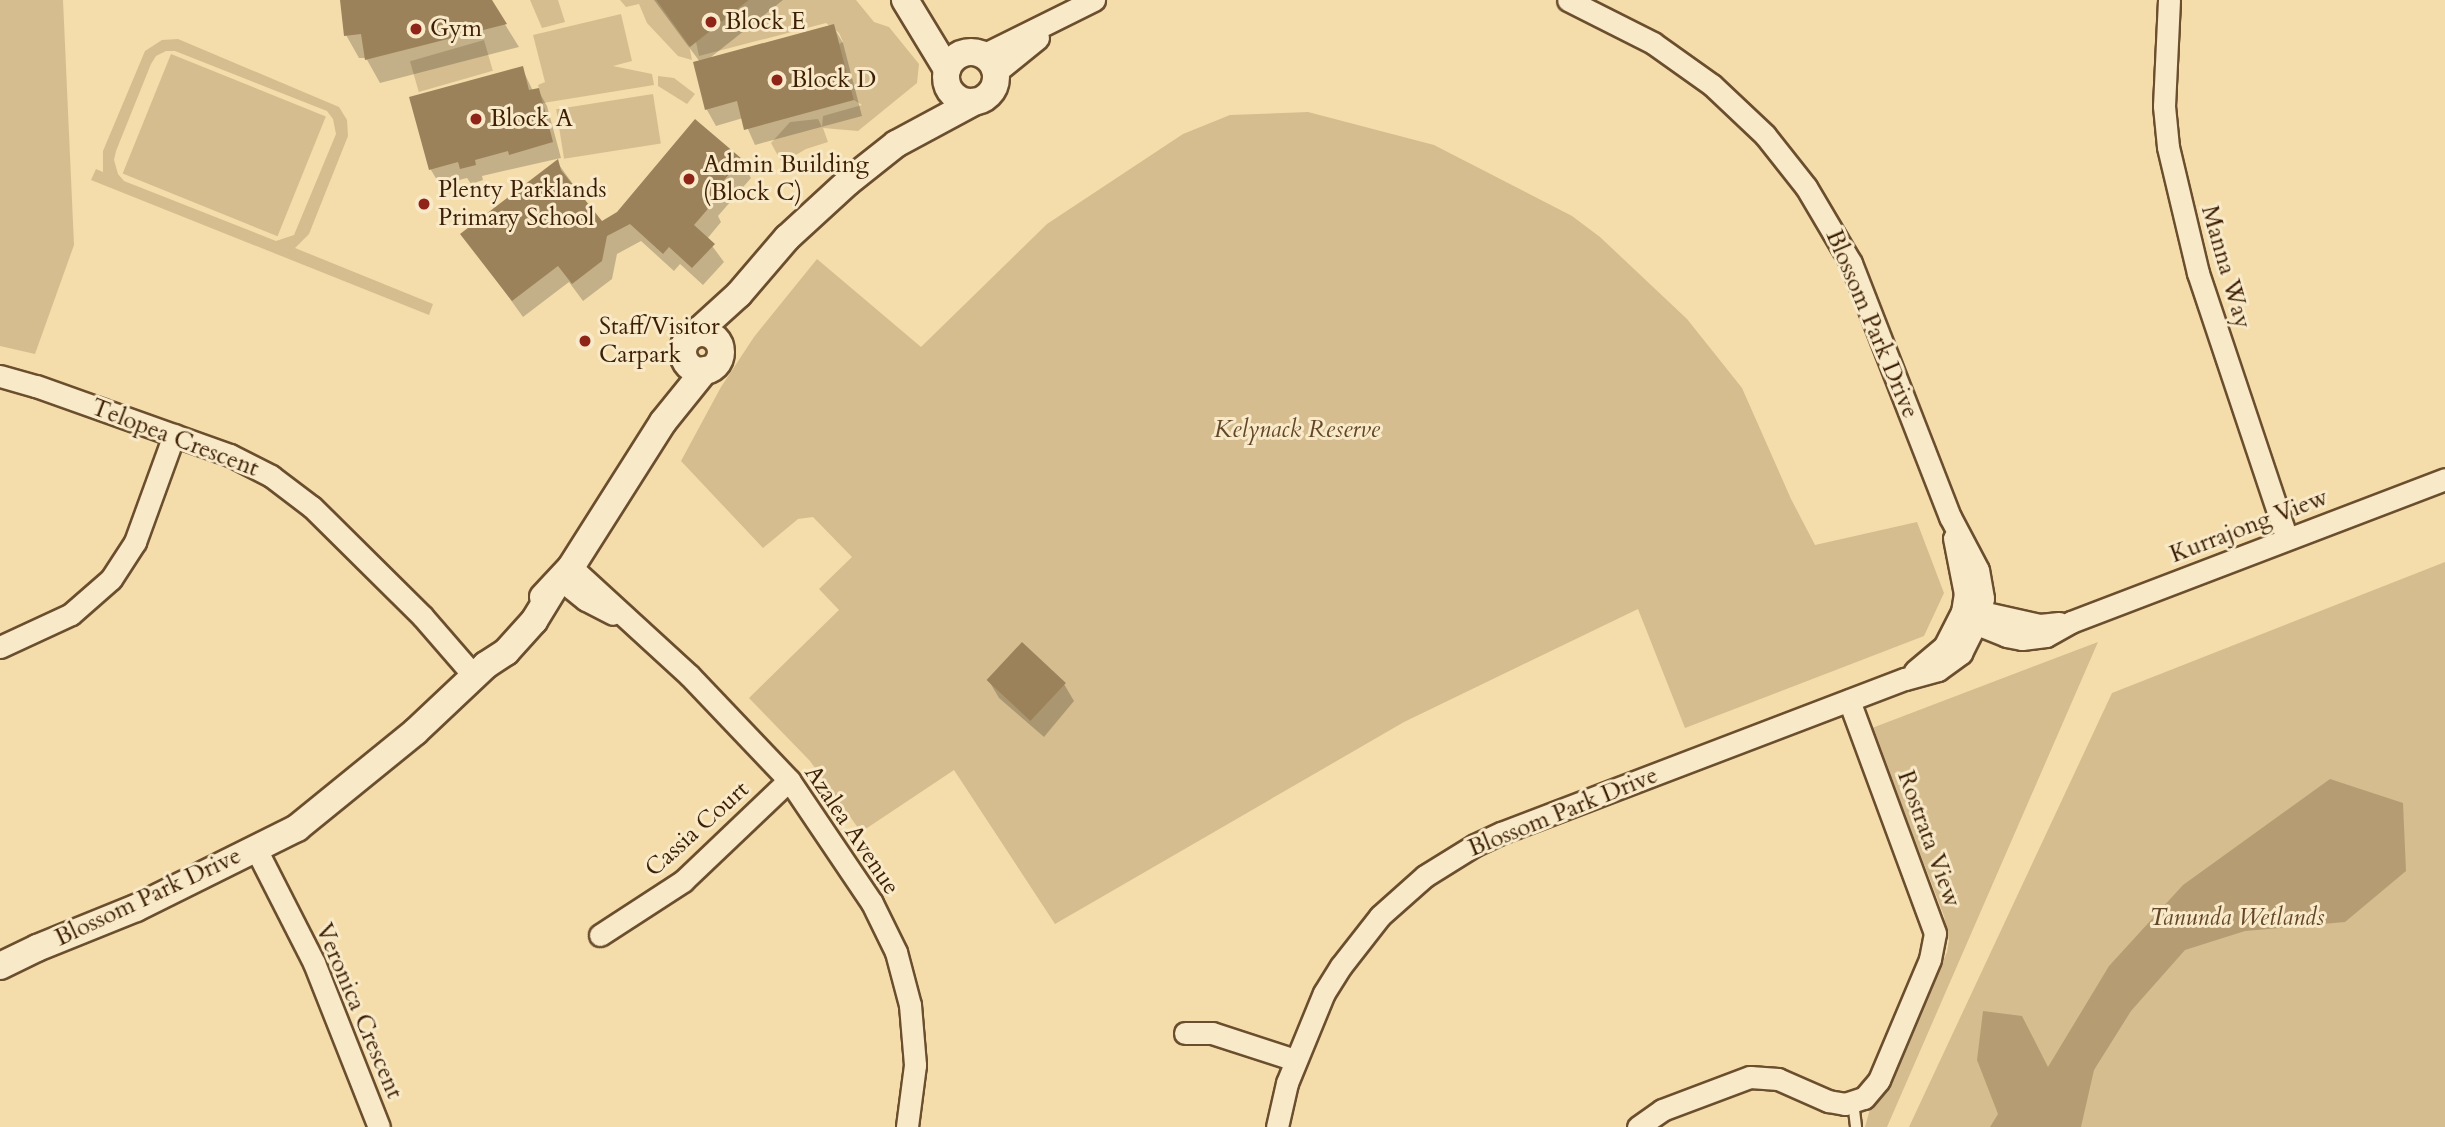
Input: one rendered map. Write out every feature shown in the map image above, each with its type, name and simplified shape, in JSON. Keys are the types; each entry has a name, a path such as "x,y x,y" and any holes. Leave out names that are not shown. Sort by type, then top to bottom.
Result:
{"street":[{"path":"896,144 989,95 996,80 968,66 905,0"},
{"path":"914,0 968,66"},
{"path":"739,294 720,347 718,362 705,370 688,365 689,344 739,294 755,273 817,209 896,144 968,66 1094,0"},
{"name":"Blossom Park Drive","path":"1277,1127 1295,1060 1324,993 1361,938 1399,897 1452,858 1522,825 1905,679 1944,647 1974,617 1965,594 1950,517 1851,263 1828,222 1786,160 1743,112 1681,61 1626,27 1568,0"},
{"name":"Manna Way","path":"2169,0 2164,106 2168,147 2197,273 2287,539"},
{"path":"968,66 957,98 974,102"},
{"path":"689,344 708,334 720,347"},
{"name":"Blossom Park Drive","path":"663,422 689,344"},
{"name":"Blossom Park Drive","path":"0,966 136,908 253,849 290,818 348,786 415,732 481,670 495,646 508,631 562,577 663,422 705,370"},
{"name":"Telopea Crescent","path":"0,376 230,455 291,489 481,670"},
{"path":"0,647 71,614 111,579 135,542 174,435"},
{"name":"Kurrajong View","path":"1974,617 2006,636 2035,639 2071,622 2445,479"},
{"name":"Azalea Avenue","path":"562,577 586,600 627,621 690,676 789,780 872,903 896,951 910,1005 914,1034 912,1101 907,1127"},
{"name":"Rostrata View","path":"1849,700 1927,904 1936,939 1879,1080 1864,1098 1853,1102"},
{"name":"Cassia Court","path":"600,935 683,881 789,780"},
{"name":"Veronica Crescent","path":"253,849 261,881 288,915 325,988 379,1127"},
{"name":"Blossom Park Drive","path":"0,958 37,948"},
{"path":"1185,1033 1212,1033 1295,1060"},
{"path":"1638,1127 1673,1105 1750,1077 1778,1079 1836,1103 1853,1102"}],"lane":[{"path":"1853,1102 1856,1127"}],"green space":[{"path":"0,0 63,0 74,245 35,354 0,346"},
{"path":"530,0 558,0 565,22 542,28"},
{"path":"620,0 656,0 689,45 692,60 678,56 647,23 639,4 626,7"},
{"path":"749,0 856,0 874,22 889,27 919,64 917,83 858,131 823,128 828,142 806,149 782,163 771,143 790,122 818,119 822,127 823,116 862,105 854,100 839,44 843,42 839,33 826,23 699,56 696,42 678,17 708,32"},
{"path":"621,14 632,61 613,66 652,74 654,85 543,103 538,85 545,82 533,35"},
{"path":"178,39 339,107 347,120 348,136 309,234 295,248 433,304 429,315 91,180 96,169 103,172 103,151 145,51 162,40","holes":["166,51 175,51 327,111 333,119 336,134 294,235 276,241 124,181 118,174 114,160 116,151 151,64 156,56"]},
{"path":"484,40 493,71 419,92 410,61"},
{"path":"171,54 326,117 278,236 123,174"},
{"path":"658,76 674,78 695,94 687,104 658,86"},
{"path":"653,94 661,143 564,159 556,109"},
{"name":"Kelynack Reserve","path":"1308,112 1434,145 1572,216 1600,237 1687,319 1742,388 1791,499 1815,545 1917,522 1944,593 1924,636 1685,728 1638,609 1404,722 1055,924 954,770 861,832 810,761 749,698 839,610 819,589 852,557 813,517 798,519 763,548 681,461 721,387 754,337 817,259 921,347 1047,224 1183,134 1230,115"},
{"name":"Tanunda Wetlands","path":"2445,562 2445,1127 1909,1127 2112,693"},
{"path":"2098,642 1887,1127 1865,1127 1870,1109 1887,1089 1947,952 1949,940 1944,916 1872,728"}],"shaded area":[{"path":"2330,779 2403,803 2406,871 2345,922 2245,931 2185,950 2131,1011 2094,1070 2081,1127 1990,1127 1998,1114 1977,1060 1983,1011 2022,1016 2048,1067 2109,966 2183,885"}],"building":[{"name":"Gym","path":"340,0 492,0 507,24 365,60 361,34 344,36"},
{"path":"656,0 749,0 690,47"},
{"name":"Block D","path":"834,24 854,100 744,130 737,101 705,110 693,62"},
{"name":"Block A","path":"523,66 529,90 539,88 553,142 509,155 508,151 475,160 476,165 460,169 458,162 429,170 409,97"},
{"path":"695,119 742,159 708,199 713,203 694,225 715,244 692,268 669,247 663,254 630,224 607,236 602,261 572,284 558,266 512,301 460,234 558,159 561,170 602,221 617,212"},
{"path":"1022,642 1066,683 1030,721 987,680"}],"place":[{"name":"Block E","path":"711,22"},
{"name":"Gym","path":"416,29"},
{"name":"Block D","path":"777,80"},
{"name":"Block A","path":"476,119"},
{"name":"Admin Building (Block C)","path":"689,179"},
{"name":"Plenty Parklands Primary School","path":"424,204"},
{"name":"Staff/Visitor Carpark","path":"585,341"}]}
